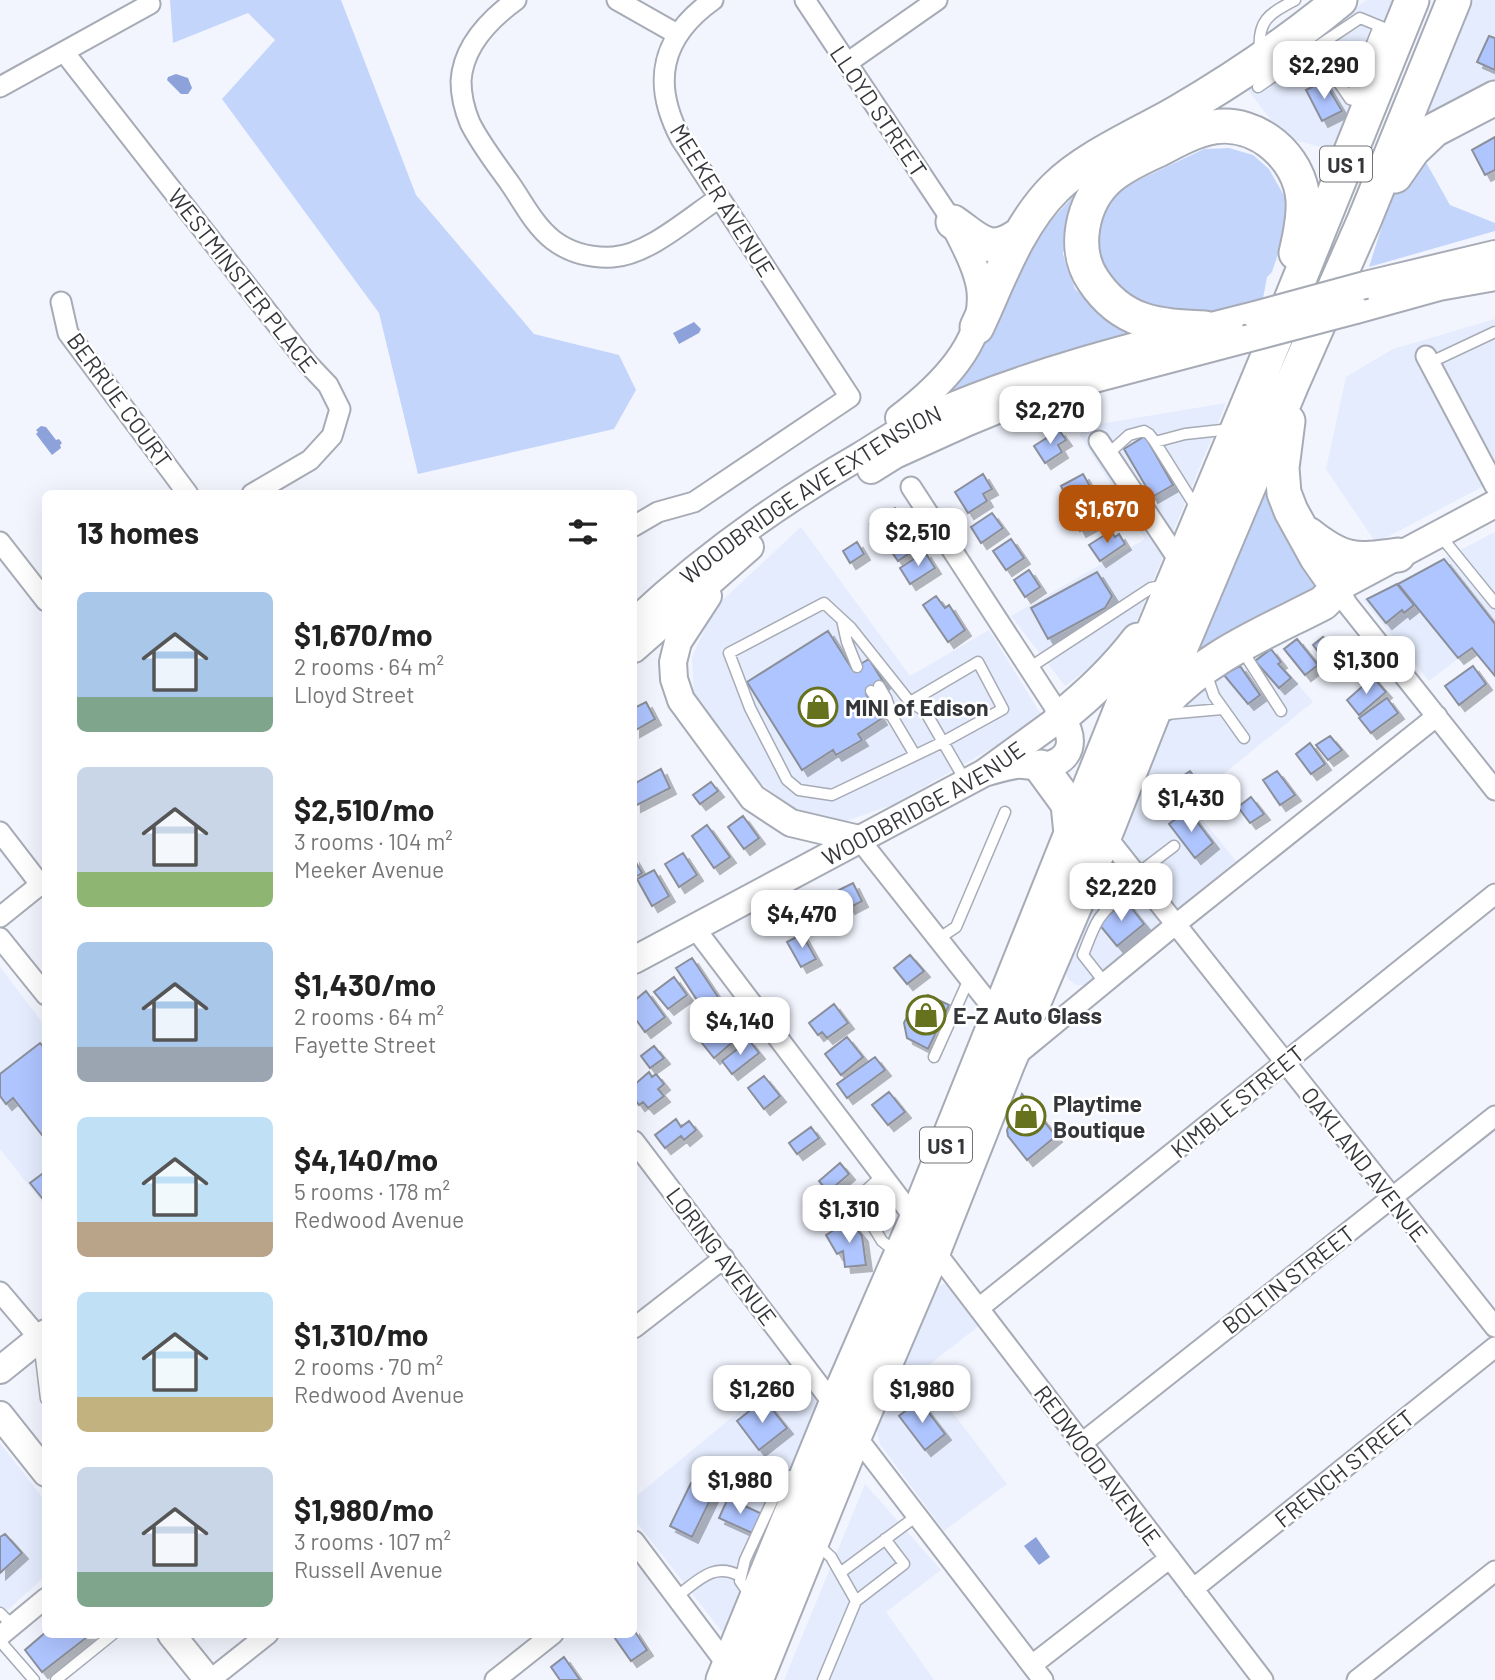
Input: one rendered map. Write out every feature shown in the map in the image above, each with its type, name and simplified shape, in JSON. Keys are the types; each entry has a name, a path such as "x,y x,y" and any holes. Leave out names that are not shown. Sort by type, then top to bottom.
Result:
{"highway":[{"path":"977,327 1019,236 1055,188 1093,160 1213,92 1282,60 1340,0"},
{"name":"US 1","path":"736,1675 747,1589 805,1478 916,1220 1202,517 1238,428 1260,327 1360,102 1388,30 1412,0"},
{"name":"US 1","path":"736,1675 813,1539 934,1250 1008,1063 1073,944 1105,835 1152,716 1364,221 1454,0"},
{"path":"1364,221 1413,150 1434,130 1495,98"},
{"path":"1205,328 1161,326 1141,320 1113,303 1099,290 1088,273 1083,255 1082,235 1089,205 1097,190 1111,176 1189,135 1216,127 1252,131 1267,140 1289,160 1301,186 1301,230 1260,327"},
{"path":"953,222 987,244 1006,244 1019,236"},
{"path":"1152,716 1171,695 1205,666 1323,603 1338,589 1317,558 1284,493 1282,468 1292,384"},
{"path":"1304,531 1328,550 1347,558 1369,559 1398,555"},
{"path":"1061,718 1116,668 1173,586"},
{"path":"1041,767 1069,804 1071,834"}],"main road":[{"path":"817,481 931,394 955,366 977,327 980,286 953,222"},
{"name":"WOODBRIDGE AVE EXTENSION","path":"637,646 759,539 825,496 895,456 968,422 1034,395 1260,327 1365,285 1494,272"},
{"name":"WOODBRIDGE AVE EXTENSION","path":"637,619 673,585 753,524 817,481 926,417 1010,384 1205,328 1260,327 1356,310 1494,272"},
{"path":"1338,589 1495,505"},
{"path":"759,539 713,588 678,642 673,662 674,678 681,699 753,798 791,823 859,839"},
{"path":"975,778 1020,764 1041,767 1065,756 1071,736 1061,718"},
{"name":"WOODBRIDGE AVENUE","path":"637,958 975,778 1061,718"},
{"path":"0,1370 42,1335"},
{"path":"0,1415 42,1468"},
{"path":"175,1638 209,1680"}],"street":[{"path":"516,0 498,13 479,36 467,59 461,81 463,101 469,121 480,140 539,227 552,240 568,250 584,255 615,257 632,253 719,198"},
{"path":"617,0 677,34"},
{"name":"MEEKER AVENUE","path":"637,524 658,512 694,502 850,397 671,121 665,100 664,72 668,54 677,34 693,14 713,0"},
{"name":"LLOYD STREET","path":"805,0 953,222"},
{"path":"847,62 937,0"},
{"path":"0,88 150,4"},
{"name":"WESTMINSTER PLACE","path":"64,52 308,364 328,385 340,409 332,436 310,460 259,490"},
{"name":"BERRUE COURT","path":"61,302 68,333 185,490"},
{"path":"1427,360 1495,486"},
{"path":"1103,447 1173,586"},
{"path":"911,487 1061,718"},
{"path":"0,542 42,596"},
{"path":"1338,589 1495,790"},
{"path":"1008,1063 1175,925 1437,716"},
{"path":"0,832 42,881"},
{"name":"OAKLAND AVENUE","path":"1105,835 1495,1327"},
{"path":"859,839 999,1016"},
{"path":"0,917 42,883"},
{"name":"KIMBLE STREET","path":"979,1308 1495,894"},
{"path":"694,927 916,1220"},
{"path":"0,939 42,990"},
{"name":"BOLTIN STREET","path":"1082,1443 1495,1116"},
{"name":"LORING AVENUE","path":"637,1145 835,1406"},
{"name":"REDWOOD AVENUE","path":"934,1250 1263,1680"},
{"path":"637,1326 723,1258"},
{"path":"0,1292 42,1335"},
{"name":"FRENCH STREET","path":"1193,1588 1495,1347"},
{"path":"855,1435 1037,1672 1170,1558"},
{"path":"641,1567 676,1597 736,1675"},
{"path":"1357,1680 1495,1570"},
{"path":"3,1629 42,1601"},
{"path":"209,1680 263,1638"},
{"path":"495,1680 548,1638"}],"lane":[{"path":"1295,0 1274,11 1264,21 1259,33 1282,60 1360,102"},
{"path":"1282,60 1360,18 1388,30"},
{"path":"1427,360 1495,332"},
{"path":"1155,442 1185,434 1238,428"},
{"path":"1103,447 1144,431 1155,442 1202,517"},
{"path":"1439,534 1495,603"},
{"path":"1029,668 1152,588 1173,586"},
{"path":"910,702 978,662 1003,709 943,742 832,795 799,790 787,780 750,708 729,653 824,603 881,664 910,702 925,711 943,742 975,778"},
{"path":"842,620 847,642 860,664"},
{"path":"1240,646 1282,711"},
{"path":"1205,666 1208,682 1222,709 1244,738"},
{"path":"875,688 886,698 893,718 915,755"},
{"path":"1152,716 1222,709"},
{"path":"938,939 956,927 1005,812"},
{"path":"1105,983 1073,944 1108,906 1125,894 1135,897 1142,883 1174,846"},
{"path":"934,1056 969,978"},
{"path":"882,1176 856,1199 882,1241 900,1255"},
{"path":"841,1573 918,1516"},
{"path":"813,1539 831,1557 856,1601"},
{"path":"823,1680 856,1601 904,1564 885,1539"},
{"path":"676,1597 714,1571 725,1570 747,1589"},
{"path":"3,1629 34,1680"},
{"path":"56,1680 108,1638"}],"shaded area":[{"path":"170,0 341,0 416,195 534,334 619,355 636,390 614,429 418,474 379,313 222,99 275,40 248,13 173,43"},
{"path":"1367,0 1392,0 1341,152 1285,138 1244,85"},
{"path":"1474,0 1495,0 1495,87 1419,127"},
{"path":"176,74 188,78 192,88 188,94 181,94 167,80"},
{"path":"1229,148 1253,155 1269,169 1286,199 1284,236 1272,272 1267,277 1261,309 1199,323 1118,294 1100,262 1100,216 1124,187 1204,149"},
{"path":"1423,157 1450,205 1495,223 1495,231 1369,267 1395,185"},
{"path":"1079,190 1063,254 1075,289 1099,310 1136,330 949,392 1033,240"},
{"path":"1495,319 1495,480 1376,543 1326,469 1346,377 1393,349"},
{"path":"694,322 701,329 699,333 679,344 673,333"},
{"path":"1226,403 1129,639 1065,686 1011,616 1145,539 1079,434 1094,425"},
{"path":"41,426 46,427 56,440 59,439 62,443 61,448 52,455 36,434 36,430"},
{"path":"1272,469 1328,587 1206,656 1199,646"},
{"path":"801,527 910,676 989,630 1042,716 1017,734 892,805 846,821 792,808 759,782 694,697 692,657 715,607"},
{"path":"1495,532 1495,676 1472,648 1429,681 1363,600"},
{"path":"1268,648 1313,702 1188,802 1236,861 1176,909 1125,845 1124,828 1177,706 1199,688"},
{"path":"1109,875 1124,877 1158,919 1158,928 1085,985 1076,985 1069,980 1066,966 1103,880"},
{"path":"0,967 42,1022 42,1202 0,1149"},
{"path":"944,1284 952,1287 980,1325 921,1371 1007,1484 944,1531 880,1444 877,1432 878,1423 935,1288"},
{"path":"793,1367 821,1407 727,1638 637,1523 637,1496"},
{"path":"0,1443 42,1497 42,1579 0,1617"},
{"path":"865,1484 941,1570 886,1612 934,1680 784,1680"},
{"path":"1036,1537 1050,1557 1039,1565 1024,1546"}],"building":[{"path":"1489,36 1495,38 1495,70 1477,62"},
{"path":"1324,81 1342,111 1322,121 1306,90"},
{"path":"1495,137 1495,170 1485,175 1472,150"},
{"path":"1059,430 1066,440 1058,445 1062,452 1045,463 1034,446"},
{"path":"1145,436 1173,485 1152,497 1124,449"},
{"path":"983,474 992,489 983,494 987,501 968,513 955,492"},
{"path":"1083,474 1092,490 1066,504 1061,486"},
{"path":"1097,500 1106,517 1080,531 1071,513"},
{"path":"895,508 906,524 881,540 870,524"},
{"path":"992,513 1003,528 981,543 971,527"},
{"path":"1111,531 1115,537 1119,534 1125,544 1100,561 1089,545"},
{"path":"906,532 917,548 898,561 887,545"},
{"path":"1011,539 1024,558 1006,570 993,551"},
{"path":"857,542 864,554 850,563 843,551"},
{"path":"925,552 935,568 910,584 900,568"},
{"path":"1444,559 1495,624 1495,676 1472,648 1458,658 1398,584"},
{"path":"1029,570 1040,587 1025,597 1014,580"},
{"path":"1097,572 1112,596 1105,608 1048,639 1031,608"},
{"path":"1397,584 1414,605 1404,613 1402,610 1386,623 1367,599"},
{"path":"936,596 945,608 949,605 965,630 948,642 923,605"},
{"name":"MINI of Edison","path":"828,631 852,669 869,659 884,683 866,694 881,719 858,734 862,740 836,755 833,750 802,770 747,682"},
{"path":"1323,637 1340,658 1329,666 1313,645"},
{"path":"1297,639 1318,665 1305,675 1284,649"},
{"path":"1271,649 1281,662 1278,664 1291,678 1279,688 1255,661"},
{"path":"1240,666 1260,695 1248,704 1224,675"},
{"path":"1473,666 1486,684 1459,705 1445,686"},
{"path":"1373,677 1386,692 1359,715 1347,700"},
{"path":"1387,698 1398,713 1371,733 1359,718"},
{"path":"646,702 655,719 637,729 637,706"},
{"path":"1330,736 1342,750 1328,760 1316,745"},
{"path":"1310,743 1325,764 1311,774 1296,754"},
{"path":"661,769 670,788 637,805 637,782"},
{"path":"1190,771 1202,787 1186,799 1179,790 1180,778"},
{"path":"1277,771 1295,795 1280,805 1263,780"},
{"path":"711,782 718,791 700,804 693,795"},
{"path":"1251,797 1264,814 1250,823 1238,807"},
{"path":"1188,810 1213,843 1195,858 1169,824"},
{"path":"743,816 759,838 744,849 728,827"},
{"path":"707,825 730,857 714,868 692,836"},
{"path":"683,853 697,875 679,887 665,864"},
{"path":"654,870 669,896 652,906 637,879"},
{"path":"853,883 862,901 849,908 839,890"},
{"path":"1126,901 1144,924 1117,946 1098,923"},
{"path":"802,934 816,959 801,967 787,942"},
{"path":"910,955 924,971 907,984 894,968"},
{"path":"692,958 726,1009 710,1020 676,968"},
{"path":"674,977 687,995 668,1009 654,992"},
{"path":"646,991 665,1017 645,1032 637,1021 637,998"},
{"name":"E-Z Auto Glass","path":"928,995 949,1005 928,1049 907,1038 904,1023 912,1007"},
{"path":"834,1004 848,1023 827,1038 822,1032 818,1035 809,1023"},
{"path":"720,1021 735,1040 714,1058 702,1043 710,1037 706,1032"},
{"path":"847,1037 863,1057 841,1075 825,1054"},
{"path":"749,1040 759,1053 732,1074 722,1061"},
{"path":"40,1043 42,1045 42,1135 13,1098 6,1104 0,1096 0,1074"},
{"path":"654,1046 664,1058 650,1068 641,1056"},
{"path":"875,1057 885,1070 847,1098 837,1084"},
{"path":"649,1072 652,1077 656,1074 664,1084 658,1089 664,1096 648,1108 643,1102 639,1105 637,1082"},
{"path":"764,1076 780,1096 764,1109 748,1088"},
{"path":"889,1092 905,1112 888,1125 872,1105"},
{"name":"Playtime Boutique","path":"1022,1094 1056,1136 1027,1160 1008,1136 1007,1130"},
{"path":"676,1119 681,1127 689,1121 696,1130 684,1140 681,1136 665,1148 655,1135"},
{"path":"811,1127 819,1138 797,1154 789,1143"},
{"path":"840,1163 849,1174 828,1192 819,1181"},
{"path":"42,1174 42,1198 30,1183"},
{"path":"852,1223 862,1236 866,1265 845,1267 843,1251 837,1254 826,1235 842,1225 845,1228"},
{"path":"764,1399 787,1428 759,1450 737,1421"},
{"path":"919,1400 945,1434 925,1450 899,1416"},
{"path":"691,1483 713,1494 692,1537 670,1526"},
{"path":"728,1498 762,1514 752,1533 719,1518"},
{"path":"5,1534 22,1553 0,1573 0,1537"},
{"path":"42,1635 42,1638 86,1638 42,1672 25,1650"},
{"path":"637,1635 647,1650 631,1661 615,1638 637,1638"},
{"path":"564,1657 580,1680 560,1680 551,1667"}],"place":[{"name":"MINI of Edison","path":"818,707"},
{"name":"E-Z Auto Glass","path":"926,1015"},
{"name":"Playtime Boutique","path":"1026,1116"}]}
